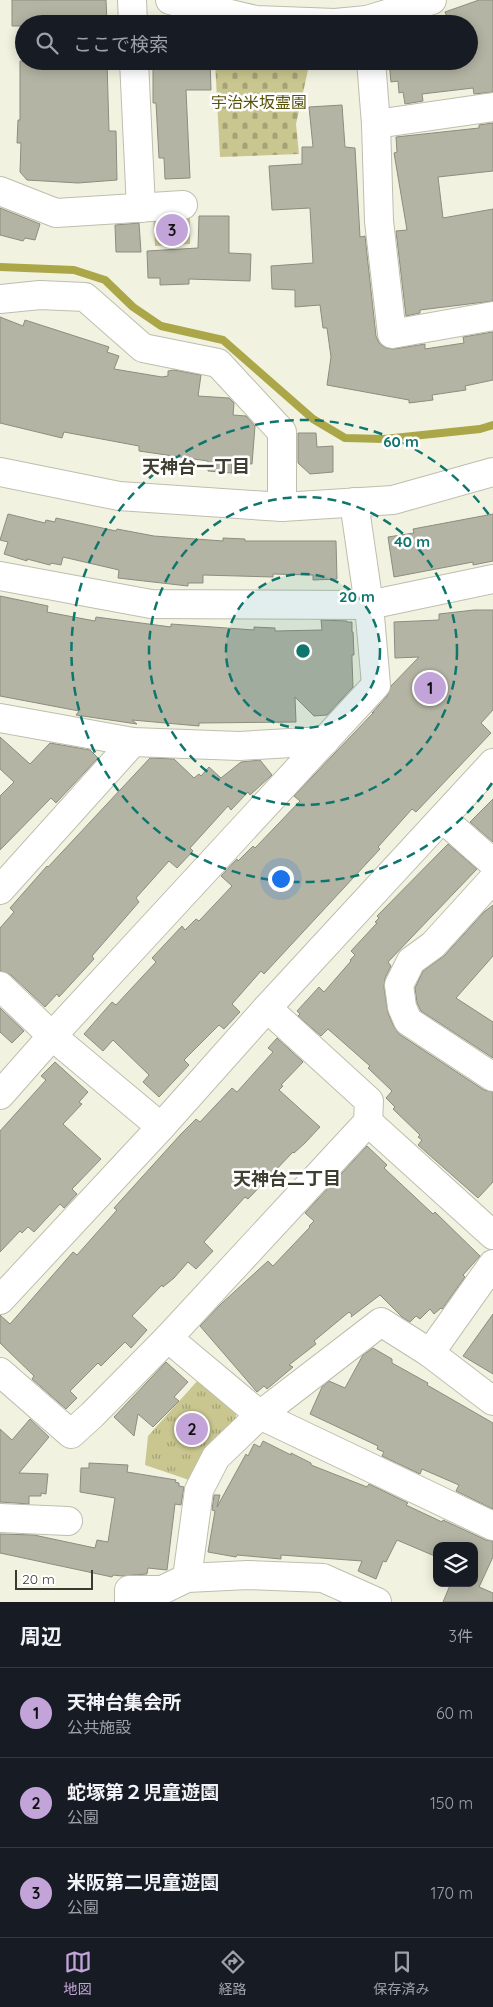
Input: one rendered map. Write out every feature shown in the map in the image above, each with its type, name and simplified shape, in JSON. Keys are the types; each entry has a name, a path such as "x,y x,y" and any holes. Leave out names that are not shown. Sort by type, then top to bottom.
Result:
{"street":[{"path":"132,0 133,15"},
{"path":"170,0 234,15"},
{"path":"388,15 432,0"},
{"path":"134,70 140,208"},
{"path":"371,70 376,124 379,221 392,334 493,316"},
{"path":"376,124 493,107"},
{"path":"0,191 56,213 182,205"},
{"path":"0,299 40,295 85,297 143,348 218,363 282,432 282,507"},
{"path":"0,472 119,496 282,507 393,500 493,472"},
{"path":"0,1095 52,1036 376,685 369,604 354,502"},
{"path":"0,576 151,604 369,604 493,579"},
{"path":"0,718 133,742 239,746 325,741"},
{"path":"0,890 133,742"},
{"path":"0,1300 162,1127 267,1008 493,763"},
{"path":"442,819 493,863"},
{"path":"493,879 433,945 411,961 399,985 402,1007 408,1021 493,1077"},
{"path":"0,986 52,1036 162,1127"},
{"path":"0,1372 71,1434 168,1338 368,1122 369,1101 267,1008"},
{"path":"368,1122 493,1235"},
{"path":"430,1353 493,1264"},
{"path":"187,1578 199,1490 216,1458 260,1415 380,1322 430,1353 493,1401"},
{"path":"168,1338 260,1415 493,1526"},
{"path":"0,1518 68,1522"},
{"path":"129,1602 129,1590 162,1590 187,1578 248,1575 323,1578 377,1602"}],"green space":[{"name":"宇治米坂霊園","path":"215,70 308,70 296,124 299,154 220,157"},
{"path":"190,214 190,244 155,246 153,215"},
{"path":"199,1379 236,1409 236,1423 192,1481 145,1465 148,1436"}],"building":[{"path":"12,0 106,0 107,15 15,15 15,26 12,26"},
{"path":"479,0 493,0 493,92 474,94 473,88 422,94 423,101 405,104 403,92 399,93 398,81 391,82 390,70 478,70 478,15 446,15 445,12"},
{"path":"20,70 107,70 109,131 116,131 117,180 78,183 27,180 20,172 21,143 17,143 18,120 20,120"},
{"path":"153,70 210,70 211,90 186,90 190,178 165,179 164,158 159,158 156,103 153,103"},
{"path":"342,105 345,147 355,148 360,237 365,236 376,336 379,343 386,348 394,349 425,344 425,349 464,343 463,337 493,332 493,380 465,386 466,390 432,395 433,400 409,403 409,400 327,385 331,357 327,328 323,328 320,305 295,307 295,290 272,289 271,266 313,263 310,208 272,210 269,166 302,164 302,147 313,147 309,107"},
{"path":"493,123 493,171 438,177 443,218 493,209 493,301 420,310 420,313 406,316 396,231 407,230 394,153 397,152 396,137 479,128 479,125"},
{"path":"0,208 40,224 35,240 25,238 23,241 0,235"},
{"path":"199,216 229,216 229,253 251,254 250,281 189,279 189,284 160,285 160,278 148,278 147,251 198,248"},
{"path":"139,223 141,252 116,252 115,225"},
{"path":"0,317 23,326 25,320 109,347 107,352 119,356 114,369 162,377 168,376 168,371 174,370 201,375 198,396 229,398 234,403 233,415 246,416 255,426 252,464 232,463 232,473 208,471 208,461 139,451 139,446 64,432 62,438 0,423"},
{"path":"298,433 316,433 317,447 333,446 333,472 310,474 298,463"},
{"path":"8,514 45,523 46,520 55,522 56,518 116,531 117,529 154,536 223,541 223,538 245,539 245,541 336,541 337,579 313,580 313,575 273,574 273,577 203,575 203,583 188,583 188,586 118,578 119,570 63,557 61,565 51,563 50,565 27,559 27,561 4,554 8,542 0,540"},
{"path":"493,514 493,561 473,565 473,562 394,577 388,537 414,533 413,529"},
{"path":"0,596 48,606 47,612 95,621 96,617 171,627 171,624 254,630 254,627 275,628 275,631 322,630 321,620 352,622 353,687 327,715 314,716 295,697 296,722 199,723 199,726 132,720 137,724 76,715 79,711 0,696"},
{"path":"493,610 493,710 481,723 491,733 416,812 412,809 378,847 380,849 264,974 261,971 232,1004 240,1012 224,1029 219,1025 184,1060 189,1065 159,1097 143,1082 149,1075 113,1040 103,1051 84,1034 112,1002 116,1005 156,962 152,958 182,926 185,930 196,919 199,921 232,886 221,876 237,859 238,861 253,846 255,848 300,801 294,796 374,712 372,713 387,696 391,686 419,657 395,658 394,622 439,620 439,614"},
{"path":"0,737 30,764 50,743 90,750 98,758 56,803 51,798 0,850 0,796 14,782 0,769"},
{"path":"150,758 174,759 194,778 199,774 201,776 209,767 221,778 241,762 260,760 272,775 250,795 248,792 231,810 228,806 190,848 193,851 177,868 169,861 136,898 139,902 92,956 94,959 59,997 57,994 45,1007 11,975 0,971 0,928 14,912 10,908 47,866"},
{"path":"493,799 493,842 470,822"},
{"path":"448,844 477,869 388,962 391,966 385,978 384,987 388,1013 399,1034 484,1090 493,1092 493,1182 478,1198 418,1145 422,1140 418,1137 420,1135 393,1109 395,1107 386,1098 392,1091 368,1068 370,1066 328,1029 321,1036 298,1016 300,1014 297,1011 319,987 324,992 351,961 355,955 351,951 377,923 375,922 379,918 377,916"},
{"path":"493,905 493,956 456,998 493,1022 493,1058 421,1011 417,1003 415,988 423,971 444,956 484,912"},
{"path":"0,1008 24,1031 12,1043 0,1032"},
{"path":"277,1038 303,1062 281,1085 283,1086 279,1090 320,1127 248,1199 245,1197 204,1242 213,1251 196,1269 188,1262 174,1278 163,1287 162,1285 132,1316 147,1330 131,1348 125,1342 101,1366 98,1363 70,1391 77,1398 66,1409 32,1379 34,1376 0,1343 0,1315 10,1324 73,1252 77,1255 117,1210 114,1208 181,1134 196,1119 200,1122 232,1088 237,1092 273,1052 268,1048"},
{"path":"55,1062 88,1092 79,1102 82,1104 63,1124 101,1159 72,1189 77,1194 64,1208 60,1204 34,1232 28,1227 22,1233 20,1231 0,1252 0,1131 46,1080 41,1076"},
{"path":"367,1146 387,1165 384,1168 433,1214 435,1212 480,1256 463,1275 465,1277 442,1309 434,1314 430,1309 420,1319 416,1316 410,1322 402,1317 380,1295 351,1317 352,1315 349,1312 314,1341 316,1344 289,1365 293,1367 267,1389 264,1386 257,1392 200,1326 268,1261 273,1266 310,1227 314,1221 305,1213"},
{"path":"493,1314 493,1374 463,1356"},
{"path":"373,1348 392,1359 392,1363 428,1383 427,1385 493,1423 493,1509 456,1491 459,1485 422,1469 420,1474 382,1456 384,1452 377,1449 378,1446 310,1414 322,1387 329,1381 345,1388 363,1355"},
{"path":"166,1362 188,1382 174,1397 179,1401 153,1427 138,1414 134,1436 114,1417"},
{"path":"30,1419 49,1437 19,1473 48,1474 46,1494 41,1493 41,1496 29,1496 29,1504 0,1502 0,1429 12,1440"},
{"path":"263,1441 311,1463 311,1465 367,1487 369,1484 408,1503 406,1505 442,1522 443,1520 486,1540 493,1541 493,1557 479,1587 493,1593 493,1602 443,1602 449,1587 478,1587 478,1542 433,1542 433,1555 397,1540 386,1562 383,1561 376,1579 358,1571 362,1561 281,1555 281,1559 237,1555 236,1557 208,1552 215,1511 212,1510 214,1495 220,1495 217,1507 246,1454 248,1456 254,1444 260,1447"},
{"path":"89,1463 128,1465 127,1472 176,1480 175,1482 179,1483 179,1486 184,1487 181,1505 175,1504 167,1570 148,1568 147,1574 113,1575 112,1577 0,1553 0,1534 34,1535 95,1548 97,1540 108,1542 115,1498 80,1492 81,1468 89,1468"}],"waterway":[{"path":"0,267 74,270 105,280 133,307 161,326 223,340 313,419 345,438 384,439 480,429 493,425"}],"place":[{"name":"米阪第二児童遊園","path":"172,230"},
{"name":"天神台集会所","path":"430,688"},
{"name":"蛇塚第２児童遊園","path":"192,1429"}],"district":[{"name":"天神台一丁目","path":"196,466"},
{"name":"天神台二丁目","path":"287,1178"}]}
